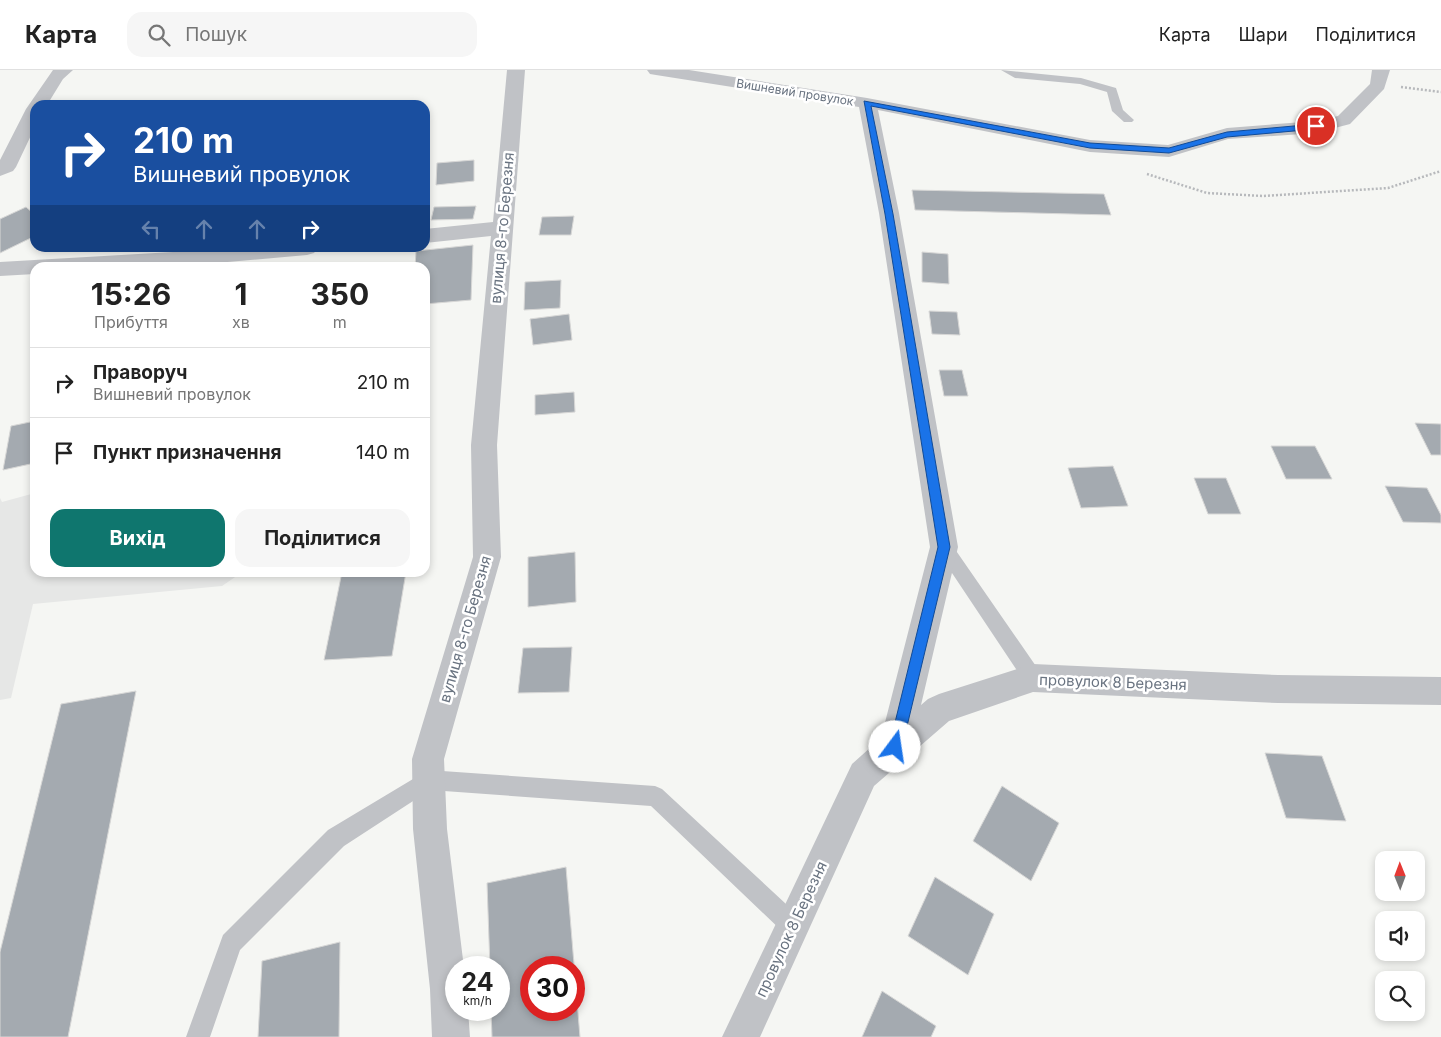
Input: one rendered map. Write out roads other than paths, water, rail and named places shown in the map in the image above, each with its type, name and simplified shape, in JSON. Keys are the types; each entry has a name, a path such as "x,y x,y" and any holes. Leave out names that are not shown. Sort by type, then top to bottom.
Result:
{"street":[{"path":"41,100 56,76 64,70"},
{"name":"вулиця 8-го Березня","path":"451,1037 448,989 430,829 428,759 487,557 484,445 501,228 516,70"},
{"name":"Вишневий провулок","path":"656,70 867,103 1090,146 1169,151 1227,134 1316,126 1344,120 1380,77"},
{"path":"867,103 889,214 944,547 895,747"},
{"path":"0,170 6,167 30,119"},
{"path":"430,235 501,228"},
{"path":"131,262 267,252"},
{"path":"0,269 30,267"},
{"name":"провулок 8 Березня","path":"741,1037 863,775 939,709 1033,678 1278,689 1441,691"}],"lane":[{"path":"1006,70 1015,74 1080,81 1112,90 1118,111 1128,120"},
{"path":"944,547 1033,678"},
{"path":"198,1037 231,943 336,838 428,780 655,796 792,924"}]}
